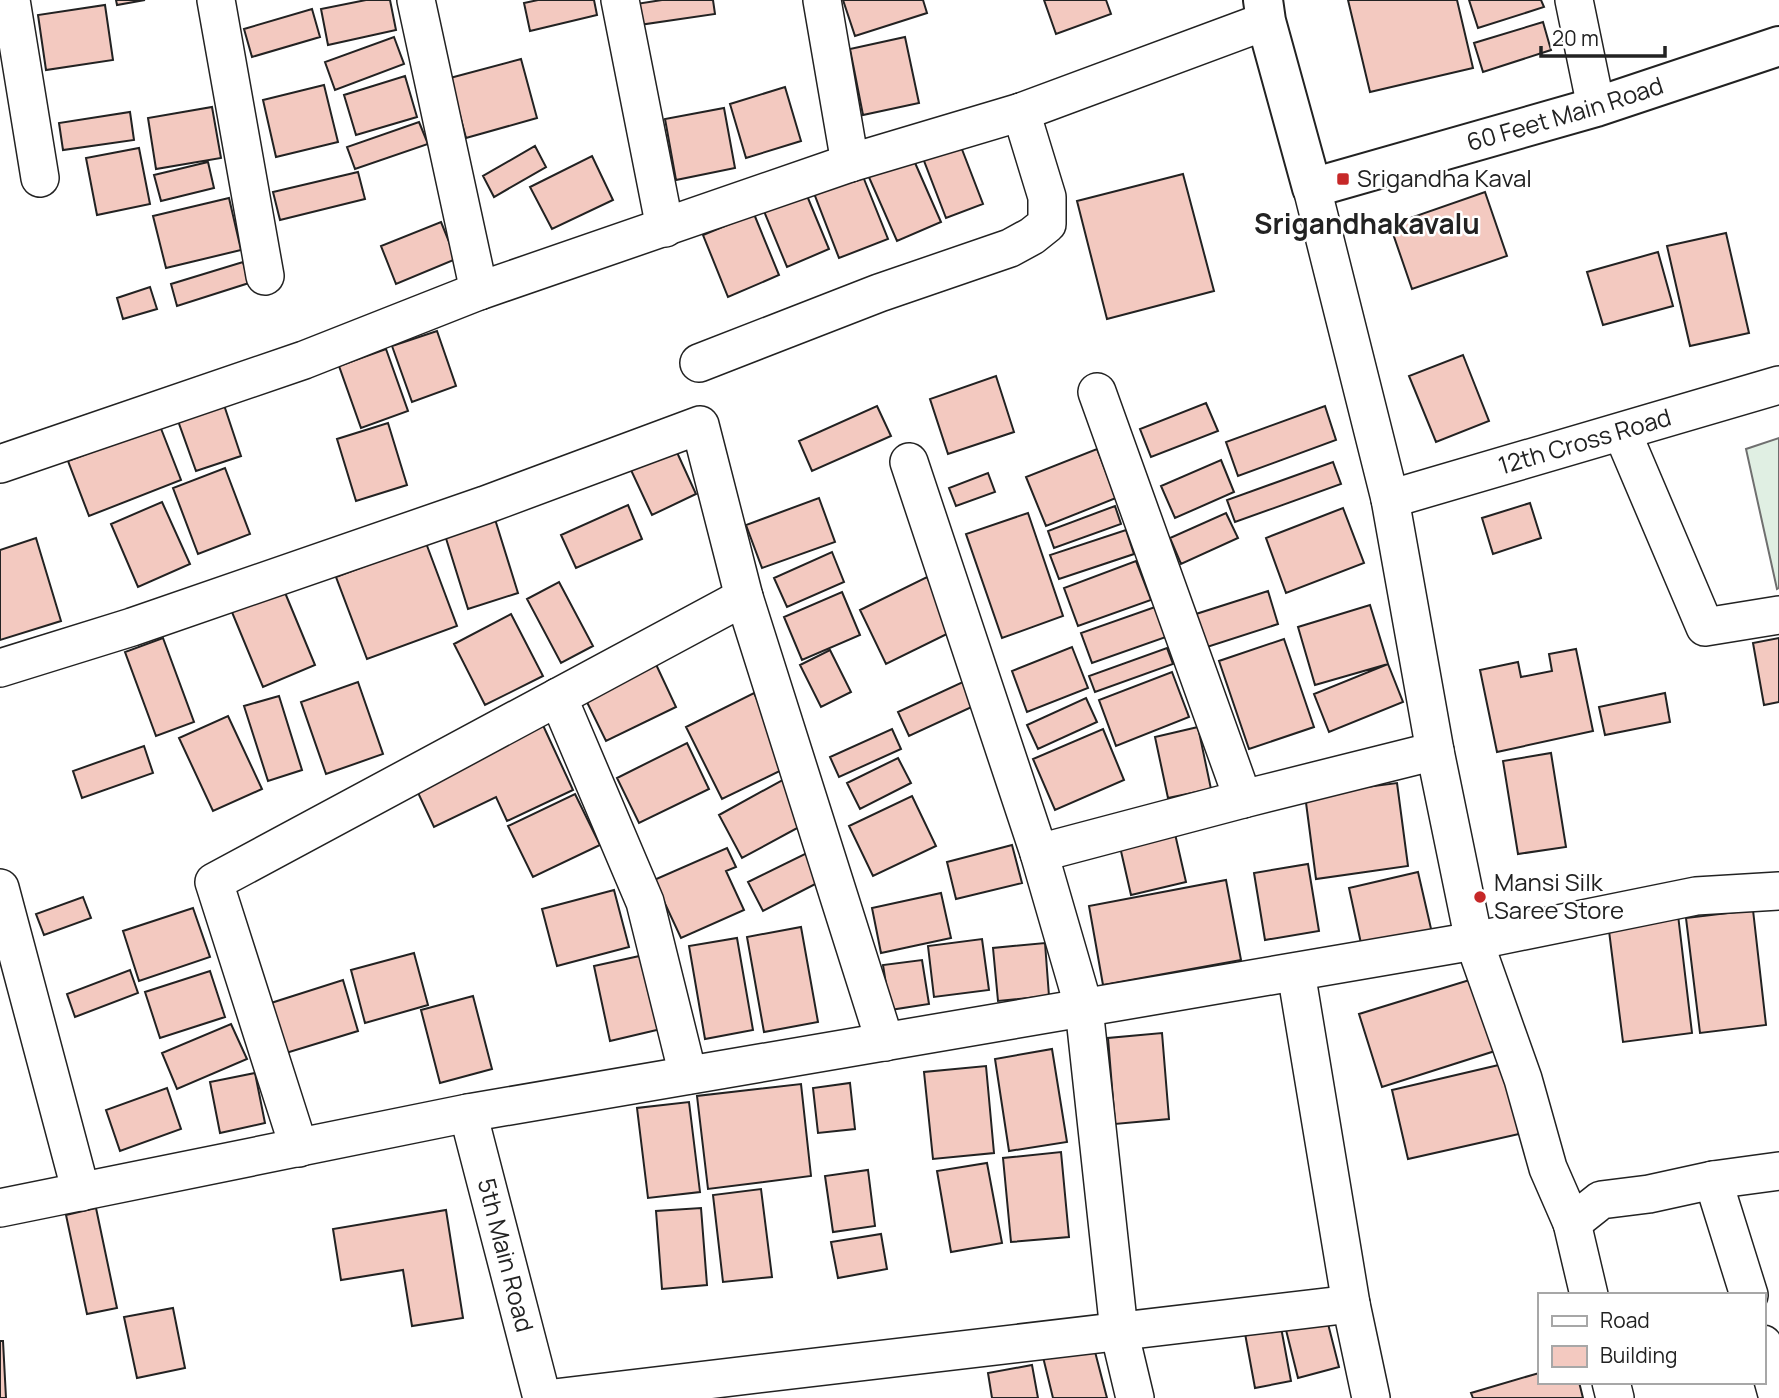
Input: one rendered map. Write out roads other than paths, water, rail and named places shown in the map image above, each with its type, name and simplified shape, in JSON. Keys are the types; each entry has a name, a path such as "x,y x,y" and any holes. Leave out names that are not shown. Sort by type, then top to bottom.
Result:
{"street":[{"path":"11,0 40,178"},
{"path":"216,0 265,276"},
{"path":"416,0 479,291"},
{"path":"620,0 665,228"},
{"path":"822,0 850,163"},
{"path":"1574,0 1596,107"},
{"path":"0,464 304,360 479,291 850,163 1021,112 1264,11 1312,188 1390,499 1435,751 1474,941 1523,1079 1548,1168 1572,1223 1589,1293"},
{"name":"60 Feet Main Road","path":"1312,188 1596,107 1779,46"},
{"path":"699,363 878,293 977,260 1032,236 1046,224 1046,197 1021,112"},
{"name":"12th Cross Road","path":"1390,499 1779,385"},
{"path":"1097,392 1243,799"},
{"path":"0,668 132,627 473,510 700,425 744,597 885,1042"},
{"path":"1622,432 1705,627 1779,615"},
{"path":"909,461 1039,853 1084,1008 1119,1331 1135,1398"},
{"path":"299,1148 214,882 744,597"},
{"path":"558,697 645,902 688,1075"},
{"path":"1039,853 1435,751"},
{"path":"0,888 81,1192"},
{"path":"0,1208 468,1113 1474,941 1696,895 1779,891"},
{"path":"1296,972 1351,1304 1371,1398"},
{"name":"5th Main Road","path":"468,1113 542,1398"},
{"path":"1572,1223 1601,1200 1779,1171"},
{"path":"1713,1180 1748,1293"},
{"path":"554,1398 1351,1304"},
{"path":"1765,1351 1779,1398"}],"place":[{"name":"Srigandha Kaval","path":"1343,179"},
{"name":"Mansi Silk Saree Store","path":"1480,897"}],"district":[{"name":"Srigandhakavalu","path":"1367,224"}]}
